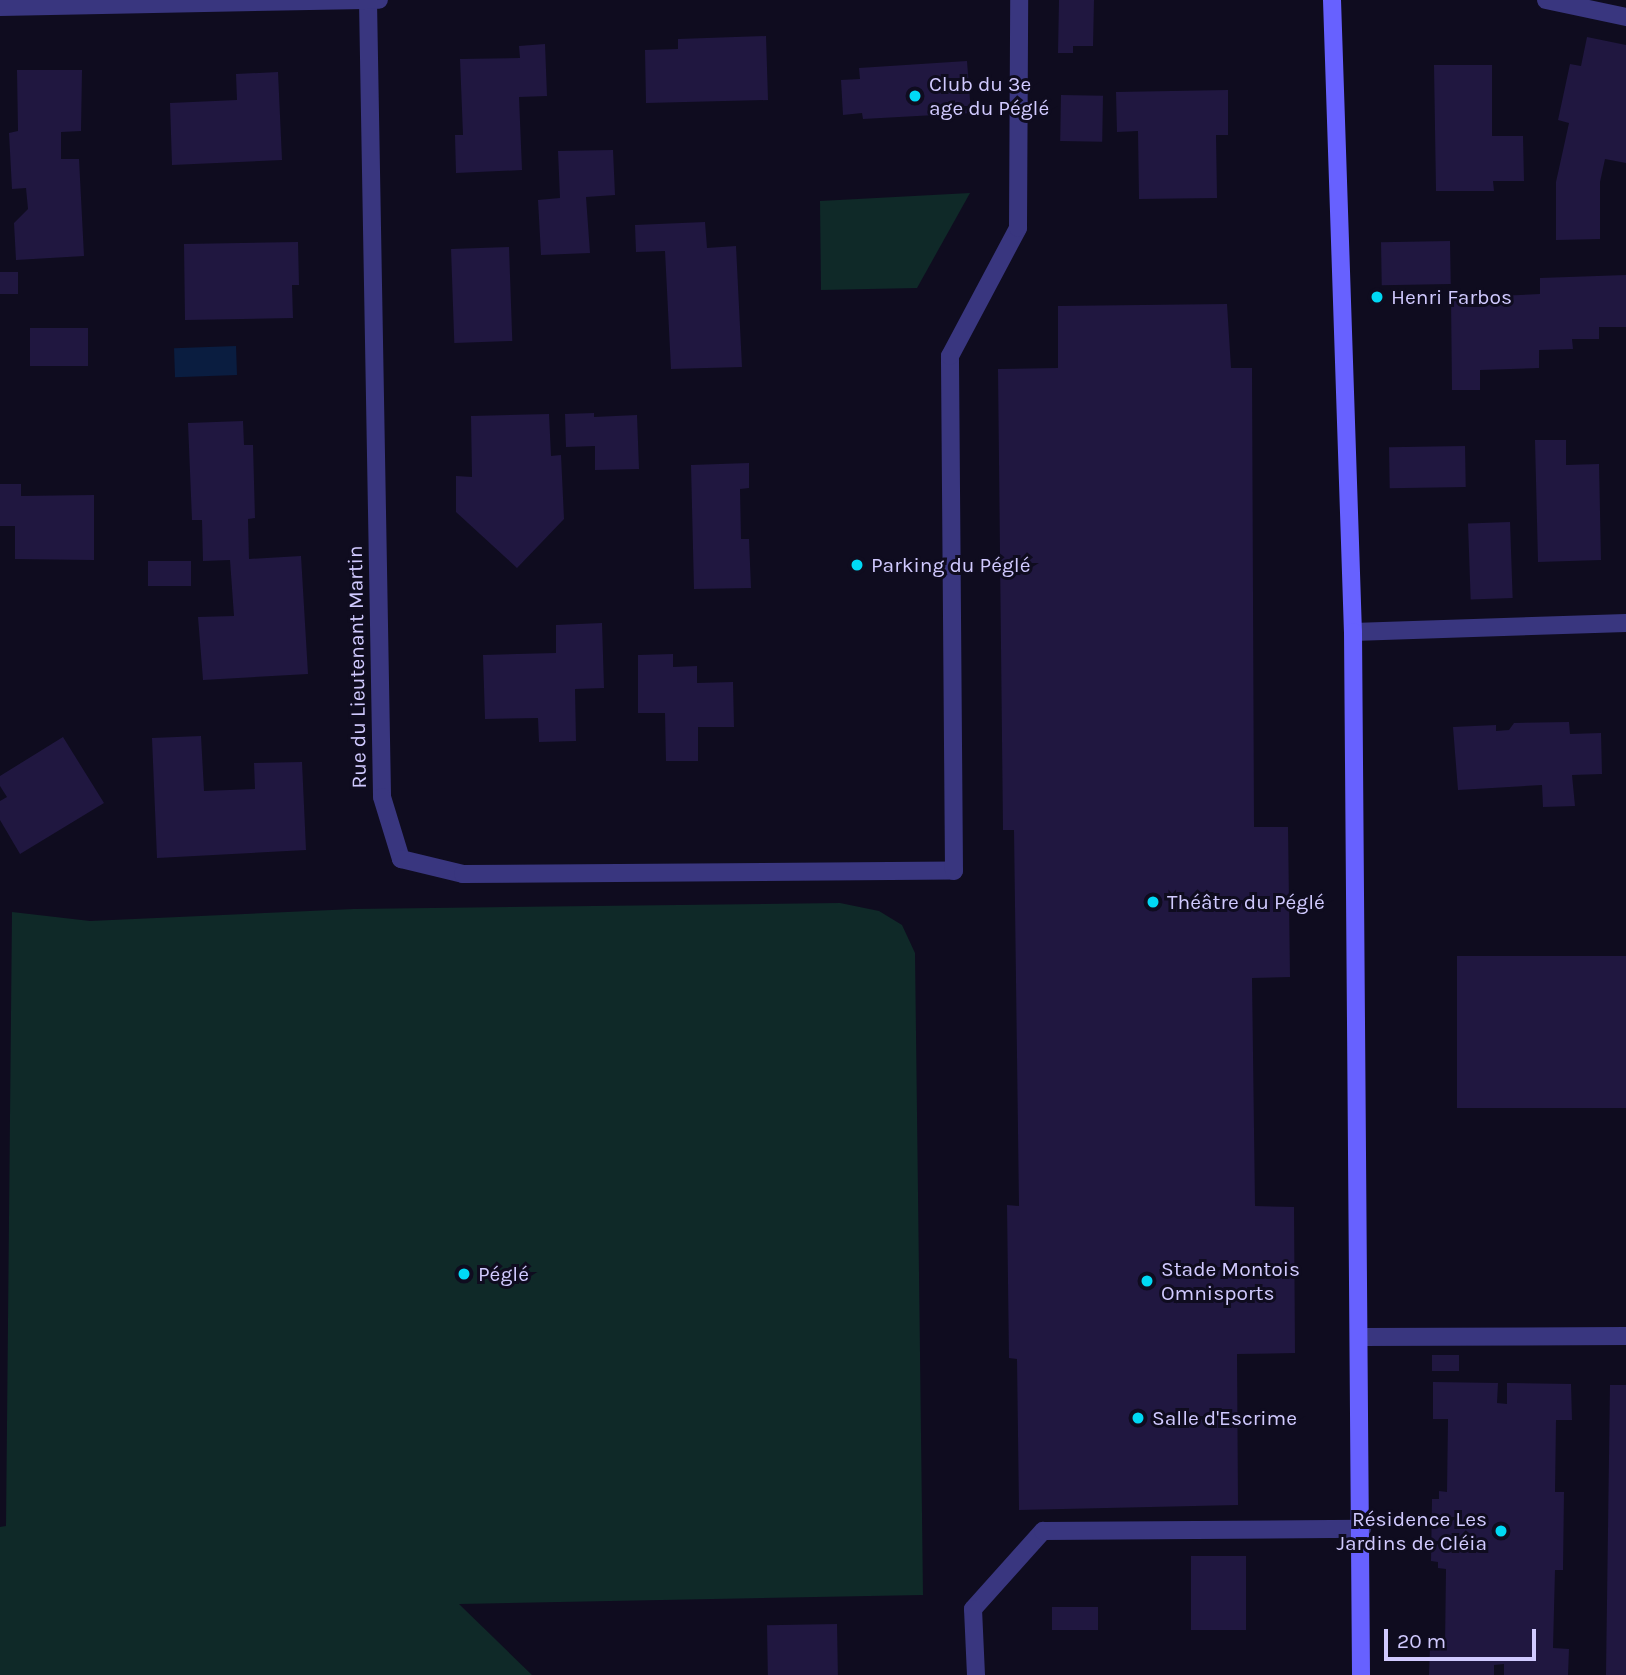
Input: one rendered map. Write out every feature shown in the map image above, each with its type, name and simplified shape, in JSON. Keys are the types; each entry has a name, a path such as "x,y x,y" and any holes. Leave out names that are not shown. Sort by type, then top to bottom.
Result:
{"main road":[{"path":"1332,0 1353,632 1362,1530 1361,1675"}],"street":[{"name":"Rue du Lieutenant Martin","path":"374,1 382,797 401,859 463,874 954,871 950,356 1018,229 1018,0"},
{"path":"1546,0 1626,17"},
{"path":"0,7 374,1"},
{"path":"1353,632 1626,623"},
{"path":"1360,1337 1626,1336"},
{"path":"976,1675 973,1609 1043,1531 1362,1530"}],"green space":[{"path":"970,193 917,288 821,290 820,201"},
{"name":"Péglé","path":"840,903 879,911 902,925 915,953 923,1595 459,1604 532,1675 0,1675 0,1527 6,1526 12,912 90,921 354,909"}],"water":[{"path":"236,346 237,375 175,377 174,348"}],"building":[{"path":"1059,0 1094,0 1093,46 1073,46 1073,53 1058,53"},
{"path":"766,36 768,100 646,103 645,50 678,49 678,39"},
{"path":"1587,37 1626,45 1626,163 1605,159 1600,182 1600,239 1556,240 1556,182 1569,123 1558,120 1570,64 1581,66"},
{"path":"545,44 547,96 519,97 522,170 456,173 455,135 463,135 460,59 520,58 519,46"},
{"name":"Club du 3e age du Péglé","path":"967,61 971,113 863,119 862,113 843,115 841,80 860,79 859,68"},
{"path":"1434,65 1492,65 1492,136 1523,136 1524,181 1493,181 1494,191 1436,191"},
{"path":"17,70 82,70 81,131 61,132 61,159 79,159 84,256 16,260 14,223 28,209 26,188 12,189 9,133 18,131"},
{"path":"278,72 282,160 172,165 170,103 237,100 236,74"},
{"path":"1228,90 1228,135 1216,135 1217,198 1139,199 1138,131 1117,132 1116,92"},
{"path":"1061,95 1103,96 1102,142 1060,141"},
{"path":"613,150 615,195 586,197 590,253 541,255 538,200 560,198 558,151"},
{"path":"705,222 707,248 736,246 742,367 671,369 665,251 636,252 635,225"},
{"path":"1450,241 1451,284 1382,285 1381,242"},
{"path":"298,242 299,285 292,285 293,318 185,320 184,244"},
{"path":"509,247 512,341 454,343 451,249"},
{"path":"0,272 18,272 18,294 0,294"},
{"path":"1626,275 1626,327 1599,327 1599,339 1572,339 1573,349 1539,350 1539,368 1480,370 1480,390 1452,390 1451,298 1540,294 1540,278"},
{"path":"1227,304 1231,368 1252,368 1254,827 1288,827 1290,977 1252,978 1255,1206 1294,1207 1295,1353 1237,1354 1238,1505 1019,1510 1017,1359 1009,1358 1007,1205 1019,1206 1014,830 1003,830 998,369 1058,368 1058,306"},
{"path":"30,328 88,328 88,366 30,366"},
{"path":"594,413 594,417 637,415 639,469 595,470 595,446 566,447 565,414"},
{"path":"549,414 551,456 561,455 564,519 517,568 456,512 456,476 472,477 471,416"},
{"path":"243,421 244,445 253,445 255,518 248,519 249,559 301,556 308,674 203,680 198,617 234,616 230,560 203,561 202,520 192,520 188,423"},
{"path":"1535,440 1566,440 1566,465 1599,464 1601,560 1538,562"},
{"path":"1465,446 1466,487 1390,488 1389,447"},
{"path":"749,463 749,488 740,489 741,539 749,539 751,588 694,589 691,465"},
{"path":"0,484 21,484 21,496 94,495 94,560 15,559 15,526 0,526"},
{"path":"1510,522 1513,598 1471,599 1468,523"},
{"path":"148,561 191,561 191,586 148,586"},
{"path":"602,623 604,688 575,689 576,741 539,742 538,718 485,719 483,655 556,653 556,625"},
{"path":"673,654 673,667 697,666 697,683 733,682 734,727 698,727 698,761 666,761 665,713 638,713 638,655"},
{"path":"1569,722 1570,734 1601,733 1602,774 1572,775 1575,806 1543,807 1542,785 1458,790 1453,727 1496,725 1496,731 1509,730 1514,723"},
{"path":"201,736 204,791 255,789 254,763 302,762 306,850 157,858 152,738"},
{"path":"63,737 104,803 20,854 0,820 0,801 7,797 0,786 0,776"},
{"path":"1457,956 1626,956 1626,1108 1457,1108"},
{"path":"1432,1355 1459,1355 1459,1371 1432,1371"},
{"name":"Résidence Les Jardins de Cléia","path":"1433,1382 1498,1383 1497,1403 1507,1404 1507,1383 1571,1384 1572,1420 1556,1420 1555,1492 1564,1492 1563,1570 1555,1570 1553,1648 1569,1649 1568,1675 1504,1675 1504,1664 1494,1665 1494,1675 1429,1675 1430,1647 1445,1647 1446,1569 1438,1568 1438,1562 1431,1561 1432,1499 1439,1499 1439,1491 1447,1492 1448,1419 1433,1419"},
{"path":"1610,1385 1626,1385 1626,1675 1606,1675"},
{"path":"1191,1556 1246,1556 1246,1630 1191,1630"},
{"path":"1052,1607 1098,1607 1098,1630 1052,1630"},
{"path":"837,1624 838,1675 768,1675 767,1625"}],"place":[{"name":"Club du 3e age du Péglé","path":"915,96"},
{"name":"Henri Farbos","path":"1377,297"},
{"name":"Parking du Péglé","path":"857,565"},
{"name":"Théâtre du Péglé","path":"1153,902"},
{"name":"Péglé","path":"464,1274"},
{"name":"Stade Montois Omnisports","path":"1147,1281"},
{"name":"Salle d'Escrime","path":"1138,1418"},
{"name":"Résidence Les Jardins de Cléia","path":"1501,1531"}]}
